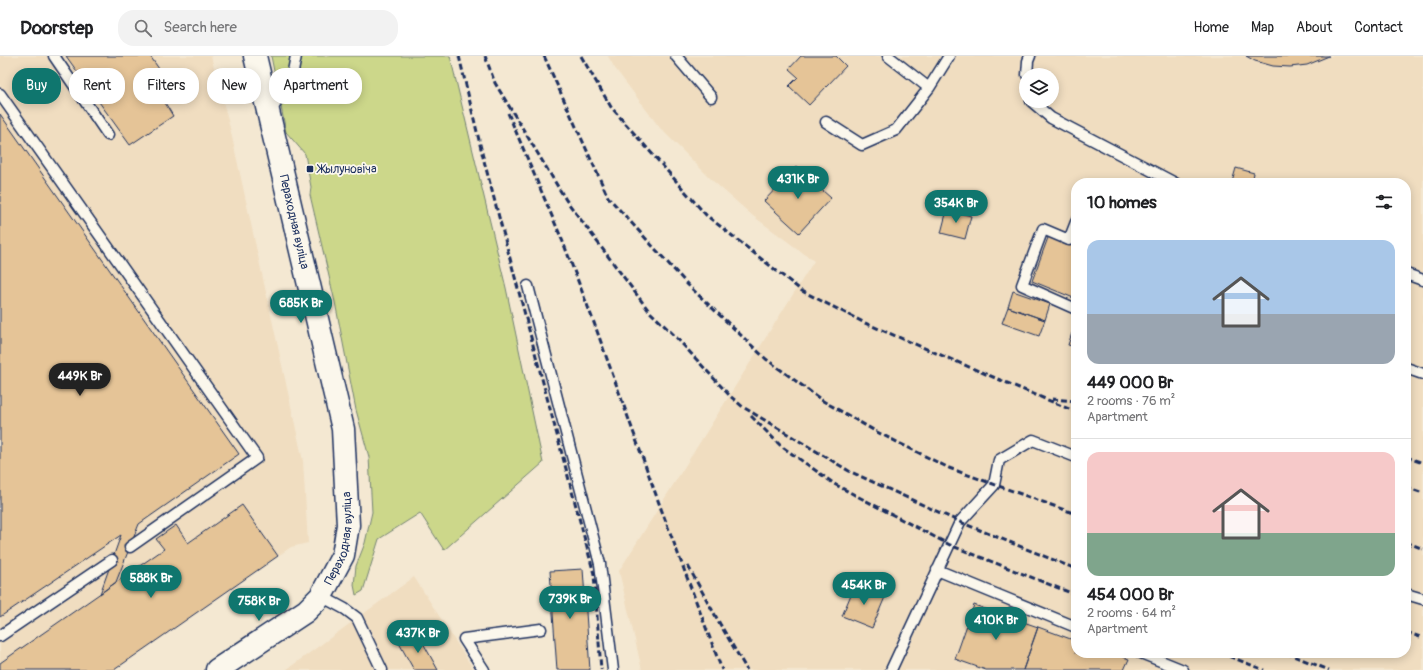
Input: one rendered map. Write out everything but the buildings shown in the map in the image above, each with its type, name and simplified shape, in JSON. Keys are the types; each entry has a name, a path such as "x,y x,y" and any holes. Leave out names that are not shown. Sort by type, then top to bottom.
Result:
{"street":[{"name":"Пераходная вуліца","path":"217,670 306,611 321,596 343,555 348,525 343,429 255,56"}],"lane":[{"path":"54,56 108,135"},
{"path":"269,113 291,82 296,56"},
{"path":"676,56 710,97"},
{"path":"888,56 929,88"},
{"path":"826,122 862,145 896,130 929,88 949,56"},
{"path":"1028,68 1030,56"},
{"path":"0,94 257,458 130,547"},
{"path":"1039,108 1051,118 1165,178"},
{"path":"1071,235 1069,240 1043,229 1022,285 1071,307"},
{"path":"1411,276 1423,280"},
{"path":"528,286 600,564 613,670"},
{"path":"1411,370 1423,374"},
{"path":"891,670 960,522 994,485 999,460 1034,440 1071,455"},
{"path":"0,636 112,560"},
{"path":"937,570 1071,624"},
{"path":"1411,595 1423,599"},
{"path":"321,596 345,609 357,618 382,670"},
{"path":"484,670 464,638 541,629"},
{"path":"1153,658 1183,670"}],"shaded area":[{"path":"0,56 211,56 214,68 207,68 207,104 224,104 230,128 303,461 308,543 291,547 114,670 0,670"},
{"path":"608,56 1423,56 1423,670 642,670 619,571 814,261 753,216 713,181 660,128 614,67"},
{"path":"414,577 474,670 286,670"}],"green space":[{"path":"271,56 450,56 506,288 543,463 444,550 420,513 379,539 363,591 356,595 354,585 356,566 365,543 372,512 369,457 356,410 335,302 310,195 311,187 305,154 286,132 280,104 362,104 362,68 273,68"}],"railway":[{"path":"459,56 483,157 594,574 601,670"},
{"path":"485,56 495,83 566,200 649,311 675,336 730,396 743,407 849,471 960,522 1071,567"},
{"path":"544,56 608,197 688,285 766,359 823,401 877,432 949,468 1071,512"},
{"path":"581,56 611,107 706,215 802,291 865,323 1071,410"},
{"path":"508,113 563,242 593,320 660,506 722,670"},
{"path":"1052,399 1071,401"},
{"path":"751,416 781,446 836,485 950,545 1071,593"},
{"path":"1411,459 1423,463"},
{"path":"1411,489 1423,493"},
{"path":"1411,544 1423,549"},
{"path":"688,566 747,670"},
{"path":"1411,634 1423,638"},
{"path":"1234,658 1264,670"},
{"path":"1299,658 1329,670"}],"place":[{"name":"Жылуновіча","path":"310,169"}]}
